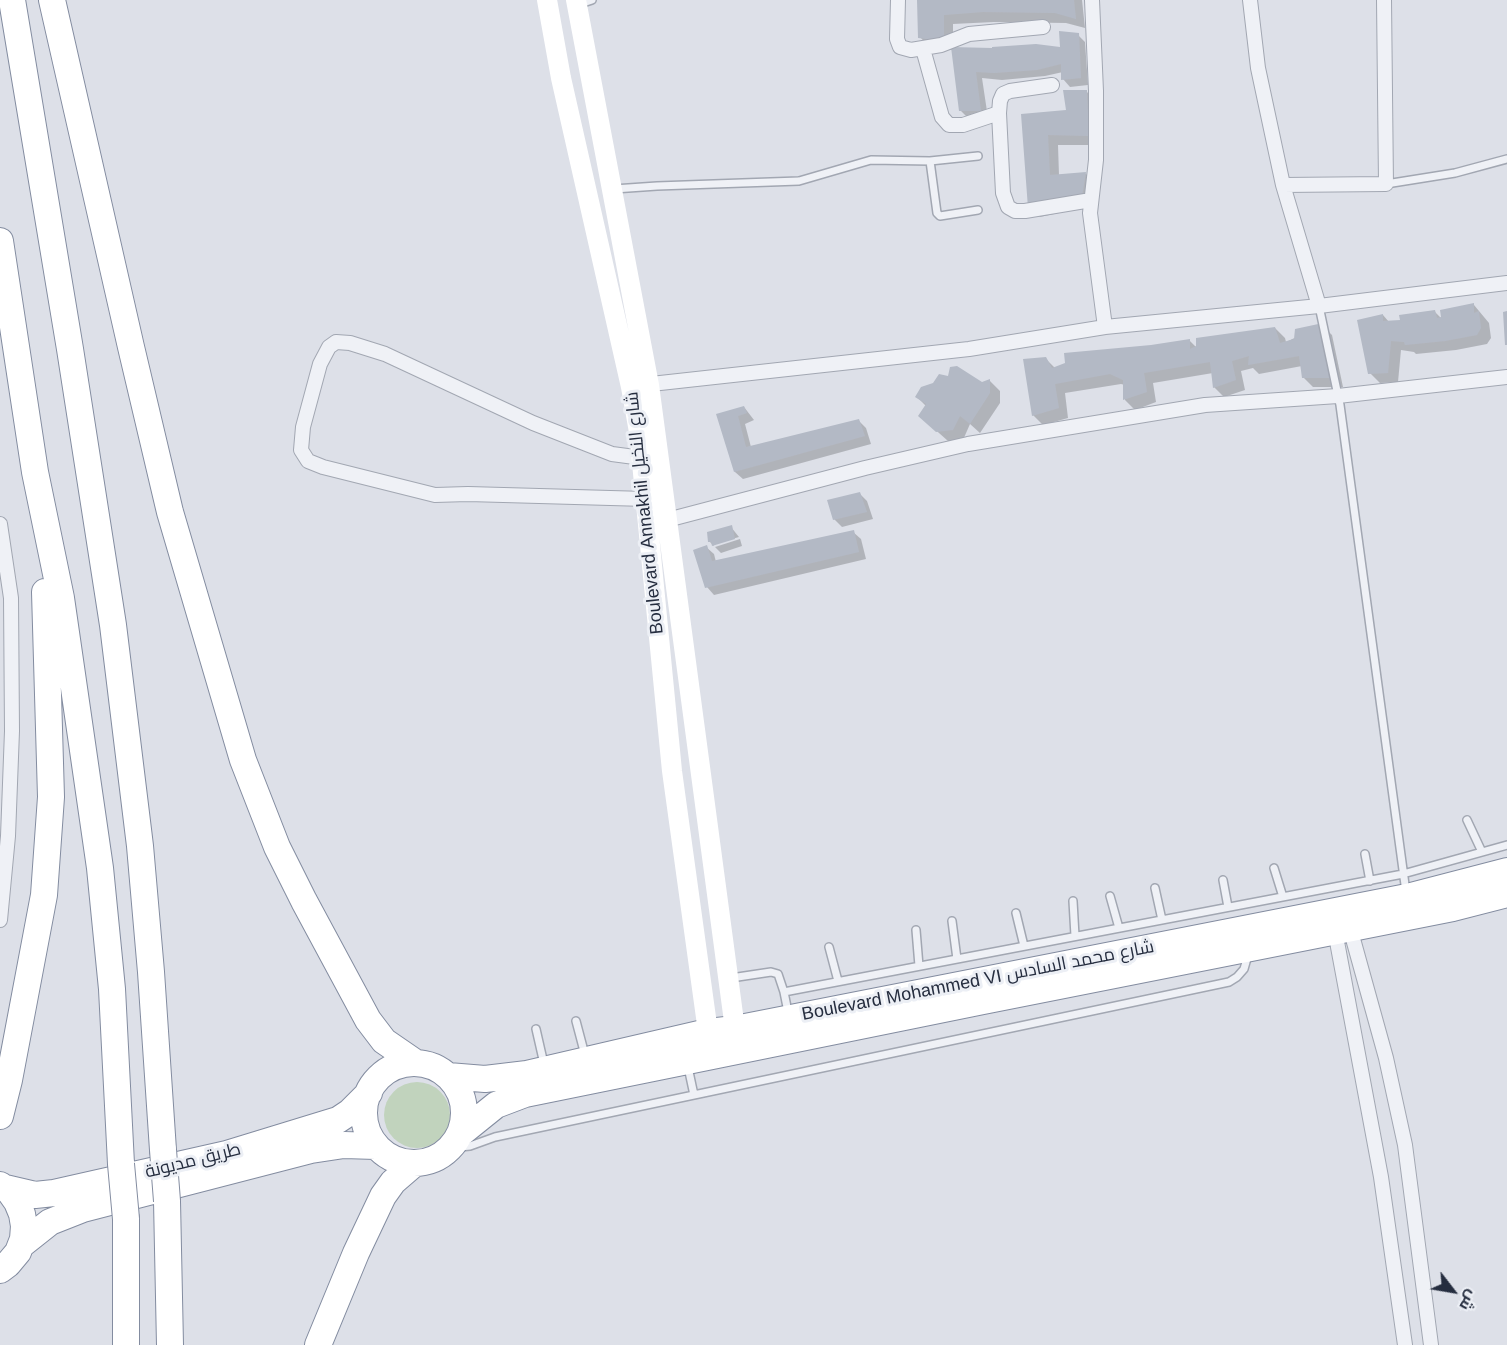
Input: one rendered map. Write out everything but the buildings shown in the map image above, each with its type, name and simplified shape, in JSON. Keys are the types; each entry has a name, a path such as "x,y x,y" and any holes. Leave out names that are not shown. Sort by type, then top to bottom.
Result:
{"highway":[{"path":"12,0 70,349 112,625 140,846 167,1201 170,1345"},
{"path":"52,0 170,512 243,760 263,814 288,869 368,1020 384,1041 416,1063"},
{"path":"0,241 34,472 47,615 51,797 44,895 0,1116"},
{"path":"34,472 61,598 100,868 112,989 126,1219 126,1345"},
{"name":"Boulevard Mohammed VI شارع محمد السادس","path":"448,1076 485,1079 545,1070 708,1032 789,1018 1405,886 1507,870"},
{"name":"Boulevard Mohammed VI شارع محمد السادس","path":"455,1141 487,1111 506,1100 525,1094 1453,908 1507,894"},
{"path":"416,1063 436,1068 448,1076 456,1086 463,1103 464,1116 455,1141 431,1160 415,1163 394,1159 376,1146 365,1121 365,1104 375,1083 388,1071 404,1064 416,1063"},
{"name":"طريق مديونة","path":"2,1187 35,1195 54,1193 227,1154 338,1120 350,1113 369,1093"},
{"name":"طريق مديونة","path":"0,1270 14,1258 21,1245 50,1222 83,1209 311,1150 344,1145 376,1146"},
{"path":"318,1345 356,1253 383,1196 393,1182 415,1163"},
{"path":"2,1187 14,1197 22,1214 24,1233 21,1245"}],"street":[{"name":"Boulevard Annakhil شارع النخيل","path":"547,0 561,78 640,386 667,520 735,1029"},
{"path":"898,0 897,39 900,47 911,50 941,45 969,34 1043,27"},
{"path":"1092,0 1096,160 1090,213 1105,327"},
{"path":"1250,0 1258,68 1283,185 1319,306"},
{"path":"1283,185 1386,184 1384,0"},
{"name":"Boulevard Annakhil شارع النخيل","path":"581,2 612,189 640,386 642,458 672,771 708,1032"},
{"path":"923,49 942,117 949,125 963,125 999,113"},
{"path":"1052,85 1010,91 1004,94 1000,101 1003,193 1008,207 1015,211 1091,200"},
{"path":"640,386 969,349 1105,327 1319,306 1507,283"},
{"path":"642,458 612,454 533,423 385,354 350,343 336,342 329,346 320,364 303,427 301,450 308,461 323,467 435,495 646,498"},
{"path":"667,520 968,444 1205,405 1338,396 1507,377"},
{"path":"0,524 11,598 12,720 8,836 0,920"},
{"path":"1343,930 1405,1345"},
{"path":"1343,930 1386,1058 1405,1145 1431,1345"}],"lane":[{"path":"612,189 799,181 871,160 930,161 978,156"},
{"path":"1386,184 1455,173 1507,159"},
{"path":"930,161 937,213 940,216 978,210"},
{"path":"1319,306 1338,396 1405,886"},
{"path":"1467,820 1482,852"},
{"path":"784,992 1370,880 1405,886 1482,852 1507,845"},
{"path":"1365,854 1370,880"},
{"path":"1274,868 1284,897"},
{"path":"1223,880 1228,907"},
{"path":"1155,888 1162,920"},
{"path":"1110,896 1119,928"},
{"path":"1073,901 1075,936"},
{"path":"1016,914 1024,946"},
{"path":"952,921 957,958"},
{"path":"916,930 919,966"},
{"path":"829,947 838,981"},
{"path":"455,1141 470,1146 495,1137 1228,982 1238,977 1244,969 1250,948"},
{"path":"728,979 771,972 778,974 789,1018"},
{"path":"576,1021 586,1060"},
{"path":"536,1029 545,1070"},
{"path":"687,1061 694,1095"}],"green space":[{"path":"417,1082 429,1085 440,1092 447,1103 450,1115 447,1127 440,1138 429,1145 417,1148 405,1145 394,1138 387,1127 384,1115 387,1103 394,1092 405,1085"}]}
